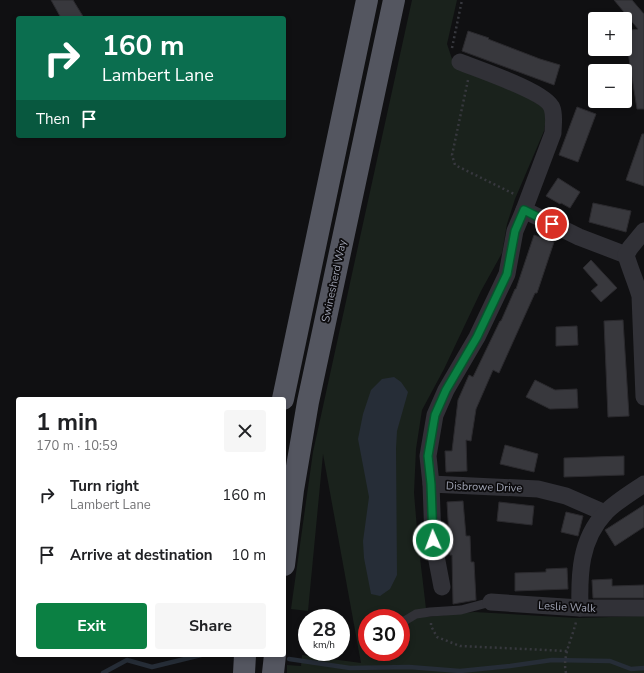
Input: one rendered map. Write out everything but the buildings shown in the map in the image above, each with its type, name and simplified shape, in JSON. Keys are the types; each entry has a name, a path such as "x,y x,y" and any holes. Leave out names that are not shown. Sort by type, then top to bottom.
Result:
{"highway":[{"path":"283,397 367,0"},
{"name":"Swinesherd Way","path":"286,548 293,490 308,402 394,0"},
{"path":"244,673 245,657"},
{"path":"273,673 274,657"}],"street":[{"path":"442,587 433,540 431,484 428,456 435,415 446,390 477,337 507,274 515,231 553,133 552,107 544,99 528,89 465,64"},
{"path":"526,205 579,237 626,255"},
{"path":"644,231 626,255 629,268 640,296 643,339 644,397"},
{"name":"Disbrowe Drive","path":"431,484 538,489 566,496 605,513"},
{"path":"580,608 579,578 583,556 590,533 605,513 644,484"},
{"name":"Leslie Walk","path":"491,602 580,608 644,608"}],"lane":[{"path":"410,617 416,614 430,612 461,610 491,602"}],"path":[{"path":"462,0 452,49 455,59 465,64 452,156 456,165 492,184 526,205"},
{"path":"566,673 565,668 567,652 580,608"},
{"path":"430,612 431,626 437,637 460,646 567,652"}],"shaded area":[{"path":"412,0 457,0 447,44 452,59 498,79 547,110 544,131 515,199 507,224 502,253 481,291 444,369 422,410 416,449 414,493 427,617 474,612 577,618 644,616 644,673 287,673 287,665 301,666 301,661 346,661 361,663 361,661 410,661 410,609 358,609 358,646 323,454 308,609 291,609 313,452"},
{"path":"394,377 401,382 408,392 397,431 397,575 390,589 380,596 371,594 364,558 363,541 369,497 358,439 363,414 371,390 382,379"}],"waterway":[{"path":"103,673 127,660 152,667 193,657"},
{"path":"289,659 350,668 409,667 460,671 552,660 610,661 631,669 644,668"}],"route":[{"path":"433,540 431,484 428,456 435,415 446,390 477,337 507,274 515,231 524,210 552,224"}]}
